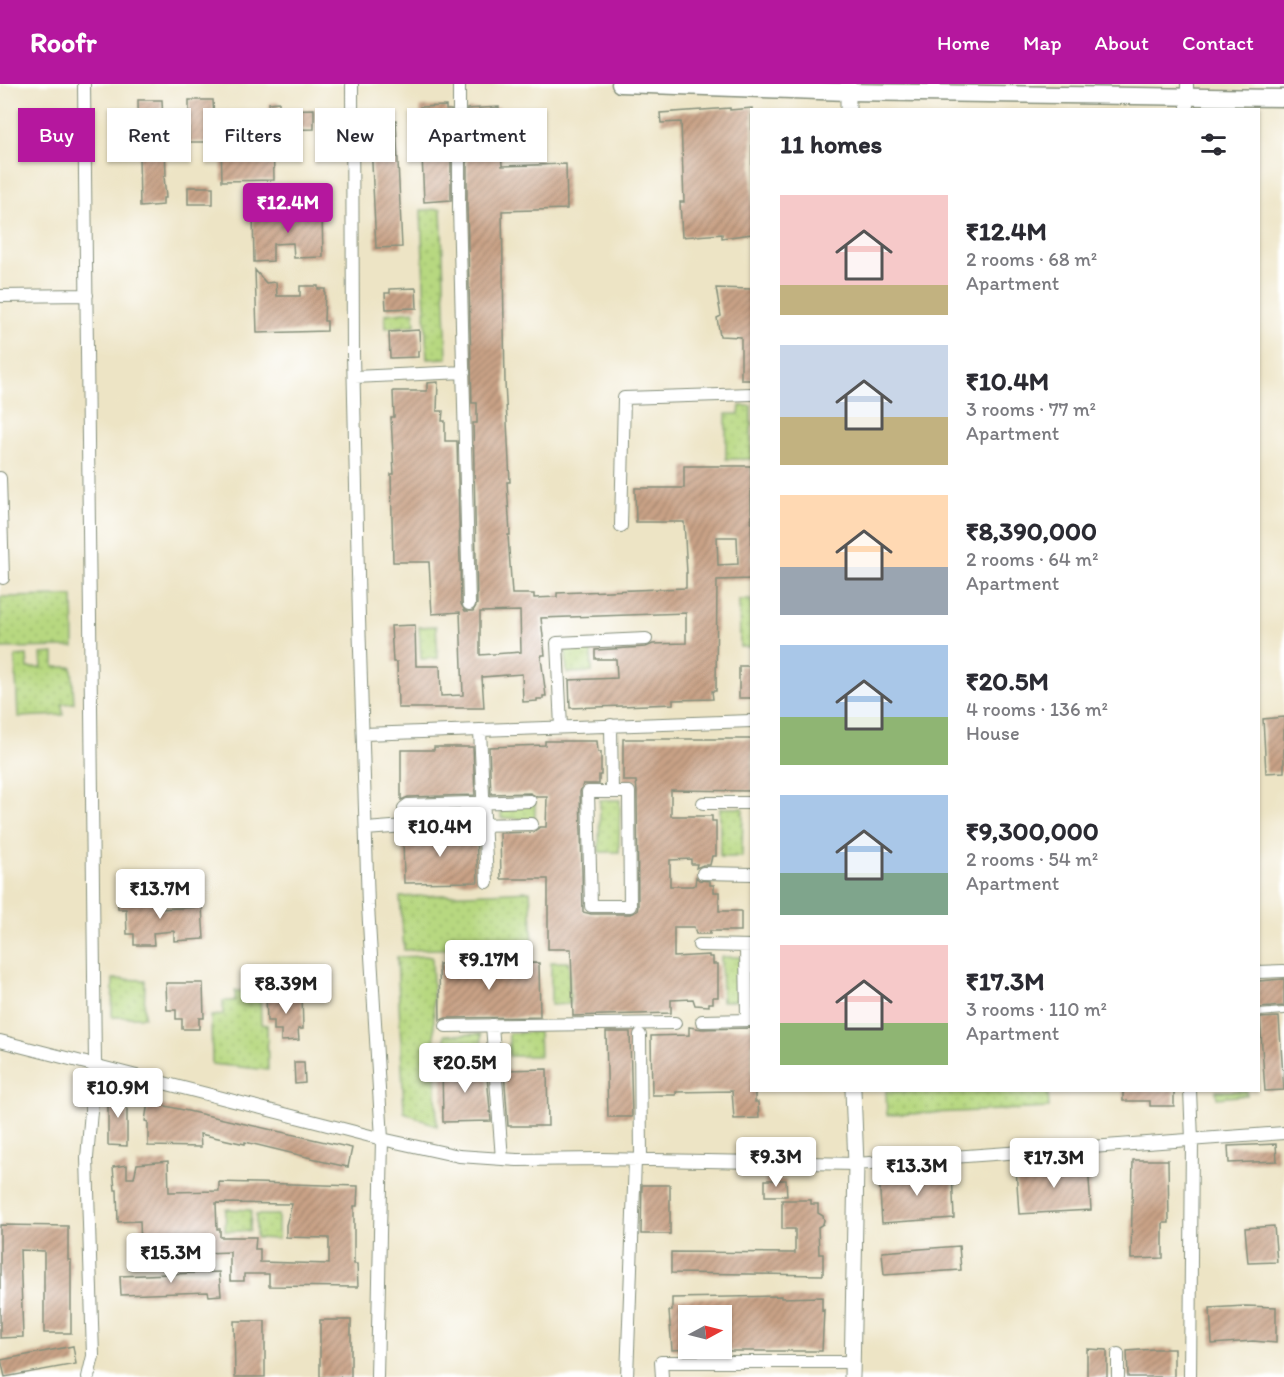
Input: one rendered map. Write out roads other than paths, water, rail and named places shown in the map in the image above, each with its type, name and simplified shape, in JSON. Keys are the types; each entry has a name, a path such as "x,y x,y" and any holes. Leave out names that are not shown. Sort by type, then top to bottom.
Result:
{"main road":[{"path":"620,84 1284,98"}],"street":[{"path":"84,84 95,1064 87,1158 93,1356 87,1377"},
{"path":"352,84 354,377 363,734 374,1012 382,1139 377,1377"},
{"path":"459,84 459,206 469,604"},
{"path":"848,88 848,108"},
{"path":"0,296 87,295"},
{"path":"354,377 464,372"},
{"path":"621,526 624,398 750,394"},
{"path":"0,478 3,578"},
{"path":"561,727 557,643 646,639"},
{"path":"363,734 750,721"},
{"path":"611,725 612,792"},
{"path":"480,730 487,882"},
{"path":"588,792 612,792 629,792 630,906 591,906 588,792"},
{"path":"405,826 404,808 408,805 530,801"},
{"path":"703,803 750,803"},
{"path":"366,829 405,826 532,824"},
{"path":"703,873 750,874"},
{"path":"699,945 749,946 749,1020 702,1021"},
{"path":"1260,972 1284,971"},
{"path":"446,1026 675,1023"},
{"path":"492,1025 502,1159"},
{"path":"627,1377 638,1160 640,1035"},
{"path":"0,1041 382,1139 459,1156 502,1159 856,1164 1284,1133"},
{"path":"662,1377 661,1362 852,1369 856,1164 854,1092"},
{"path":"1190,1092 1192,1140 1190,1377"},
{"path":"1118,1354 1118,1377"}],"lane":[{"path":"1260,1013 1284,1011"}]}
